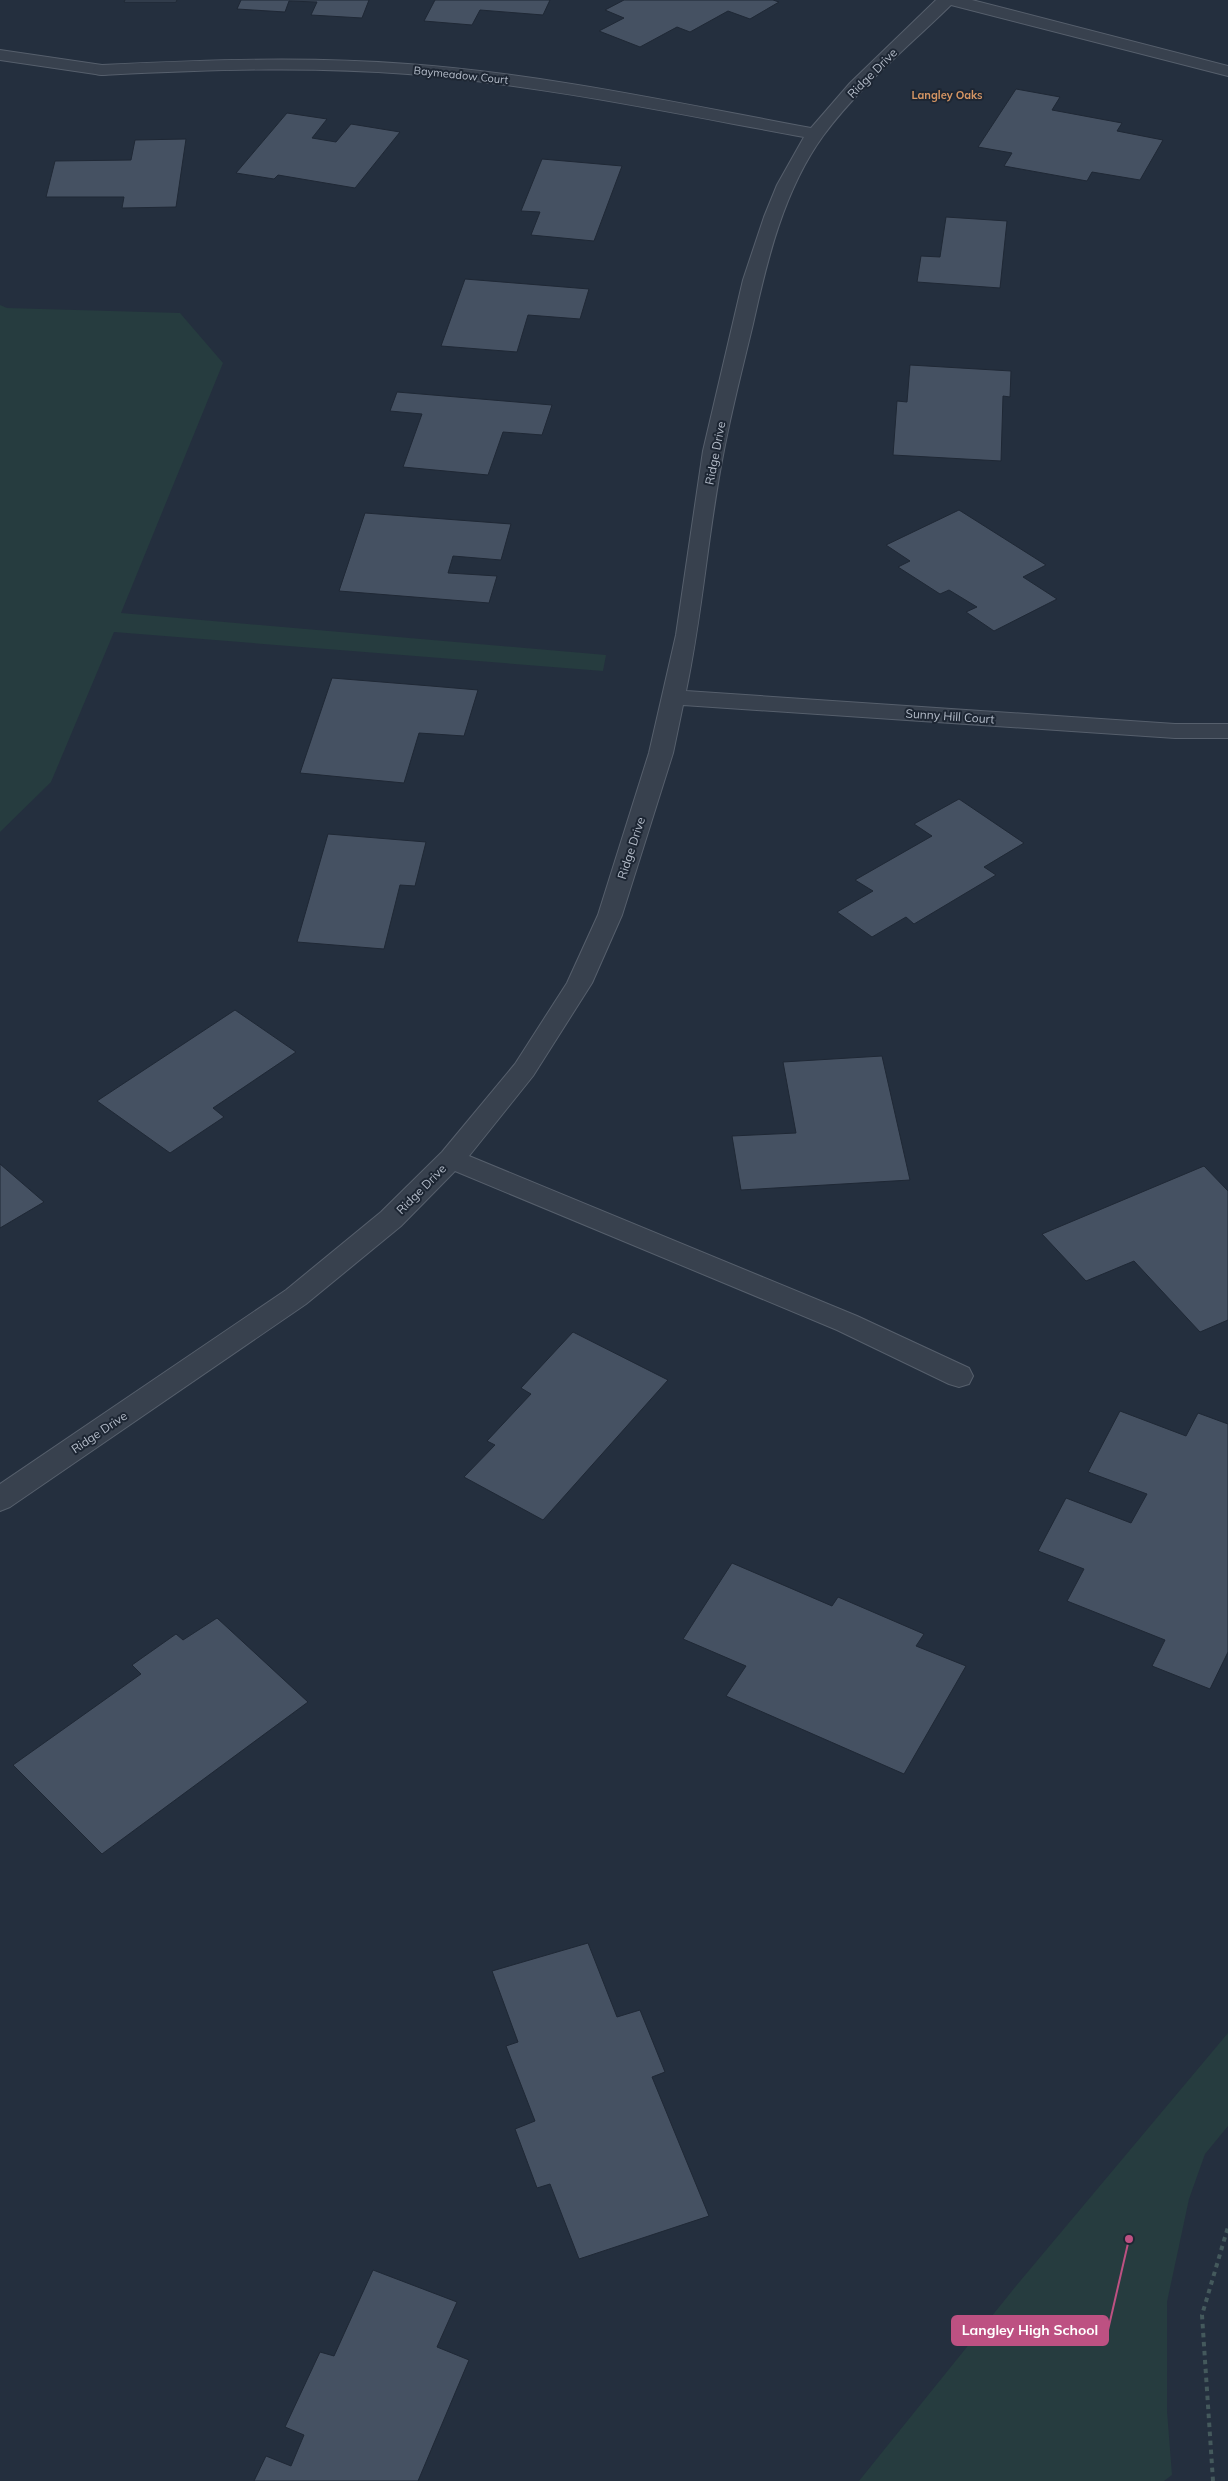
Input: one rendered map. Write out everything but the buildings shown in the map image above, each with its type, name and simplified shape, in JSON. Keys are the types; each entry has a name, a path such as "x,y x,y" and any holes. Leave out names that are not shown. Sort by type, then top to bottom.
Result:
{"street":[{"name":"Ridge Drive","path":"0,1499 296,1297 391,1219 451,1159 524,1070 579,983 610,915 661,753 687,634 714,451 753,280 773,217 786,185 816,134 856,87 946,0"},
{"path":"952,0 1228,71"},
{"name":"Baymeadow Court","path":"0,55 102,70 218,65 314,65 407,69 505,79 816,134"},
{"name":"Sunny Hill Court","path":"673,697 1175,731 1228,731"},
{"path":"451,1159 846,1323 959,1376"}],"path":[{"path":"1214,2481 1202,2315 1228,2227"}],"green space":[{"path":"0,305 7,308 180,313 223,363 121,613 606,655 603,671 114,632 51,782 0,832"},
{"path":"1228,2033 1228,2126 1205,2154 1189,2199 1167,2302 1167,2411 1172,2475 1164,2481 859,2481 1016,2286"}],"place":[{"name":"Langley High School","path":"1129,2239"}],"district":[{"name":"Langley Oaks","path":"947,95"}]}
